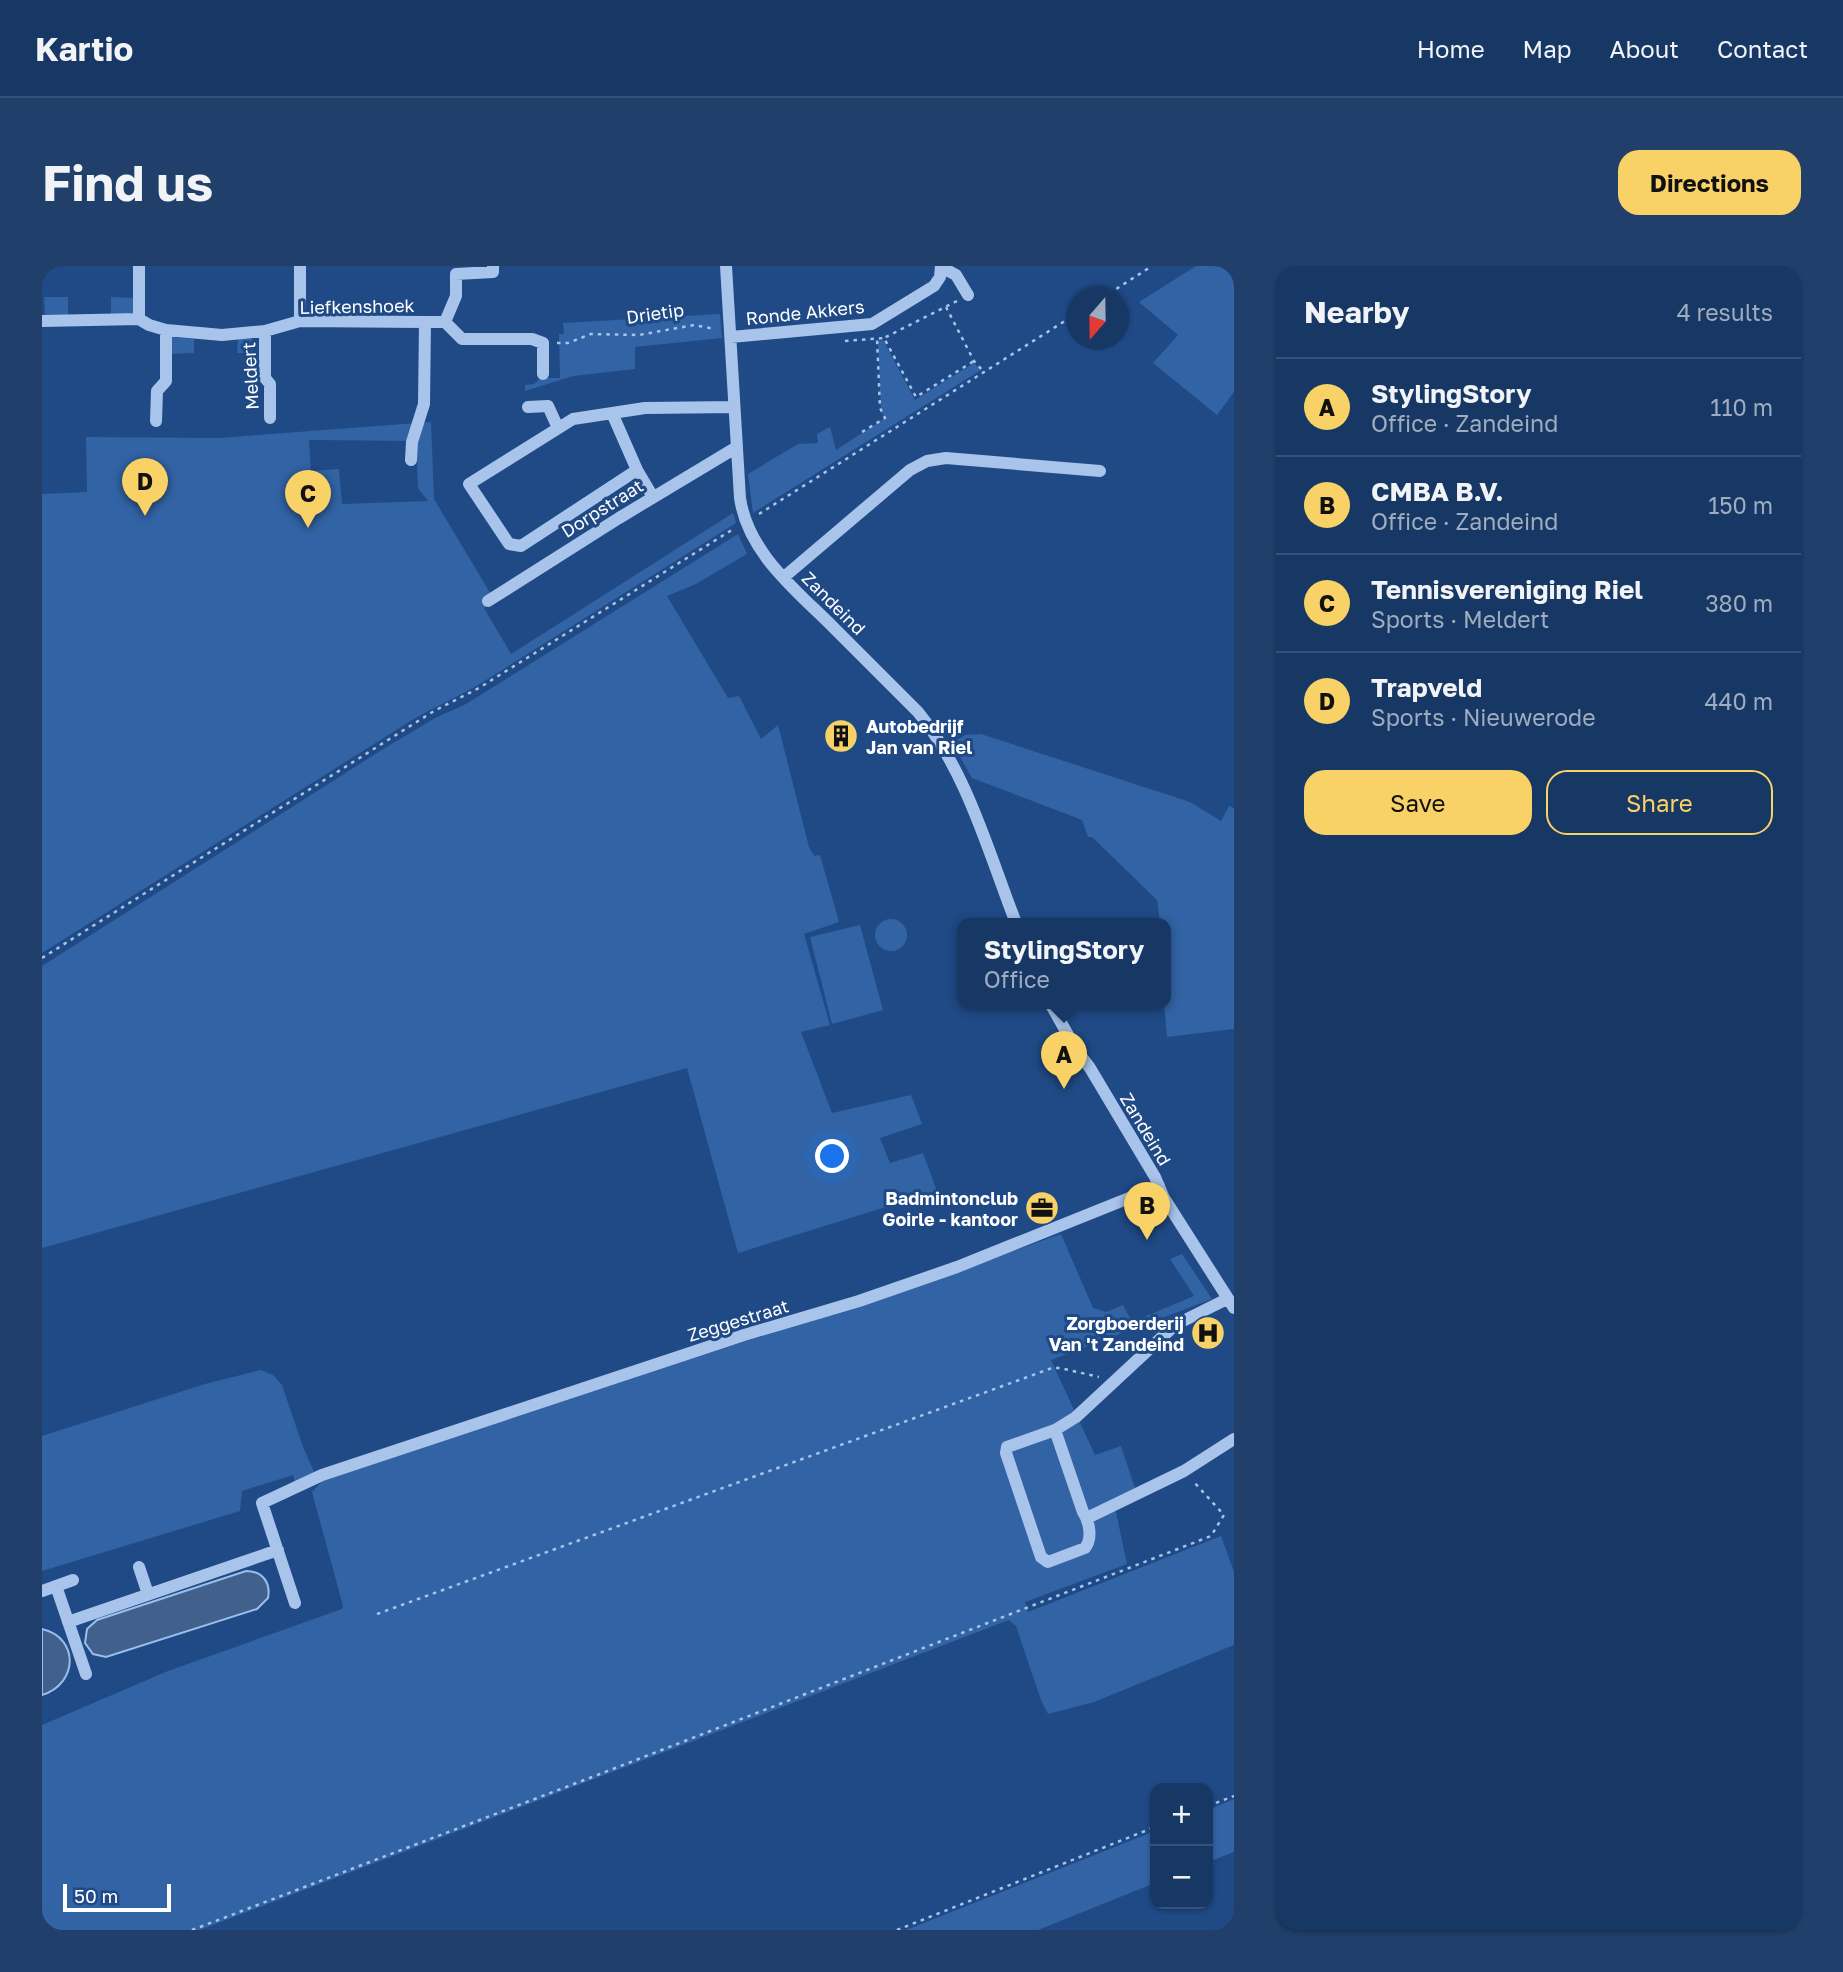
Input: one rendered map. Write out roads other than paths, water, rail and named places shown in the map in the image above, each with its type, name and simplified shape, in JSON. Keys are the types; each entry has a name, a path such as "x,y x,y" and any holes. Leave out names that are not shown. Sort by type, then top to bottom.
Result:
{"street":[{"path":"139,266 139,319"},
{"path":"300,266 300,321"},
{"path":"493,266 493,272 456,274 456,296 445,322 462,338 532,339 543,344 543,374"},
{"path":"726,266 740,498 745,522 757,546 784,578"},
{"path":"941,266 956,275 968,295"},
{"name":"Ronde Akkers","path":"731,333 872,324 934,286 940,277 941,266"},
{"name":"Liefkenshoek","path":"42,321 139,319 166,330 222,335 265,331 300,321 445,322"},
{"path":"411,460 412,442 424,404 425,322"},
{"path":"156,421 157,391 166,381 166,330"},
{"name":"Meldert","path":"265,331 265,378 270,384 270,418"},
{"path":"528,407 548,406 558,428"},
{"path":"637,470 521,546 509,544 469,484 573,419 645,408 734,407"},
{"path":"612,413 637,470 653,496"},
{"name":"Dorpstraat","path":"488,601 653,496 737,447"},
{"name":"Zandeind","path":"1014,918 963,785 936,735 918,712 784,578 899,479 927,461 946,458 1100,471"},
{"name":"Zandeind","path":"1054,1009 1164,1198 1230,1303"},
{"name":"Zeggestraat","path":"278,1550 262,1503 322,1475 744,1335 859,1301 957,1267 1159,1186"},
{"path":"1055,1430 1087,1518 1090,1539 1087,1546 1048,1562 1041,1557 1006,1450 1009,1444 1055,1430 1079,1415 1175,1325 1230,1303"},
{"path":"1087,1518 1184,1471 1234,1439"},
{"path":"68,1622 278,1550 295,1603"},
{"path":"139,1567 148,1594"},
{"path":"42,1591 73,1580"},
{"path":"56,1586 86,1674"}],"place":[{"name":"Trapveld","path":"145,516"},
{"name":"Tennisvereniging Riel","path":"308,528"},
{"name":"Autobedrijf Jan van Riel","path":"841,736"},
{"name":"StylingStory","path":"1064,1089"},
{"name":"Badmintonclub Goirle - kantoor","path":"1042,1208"},
{"name":"CMBA B.V.","path":"1147,1240"},
{"name":"Zorgboerderij Van 't Zandeind","path":"1208,1333"}]}
